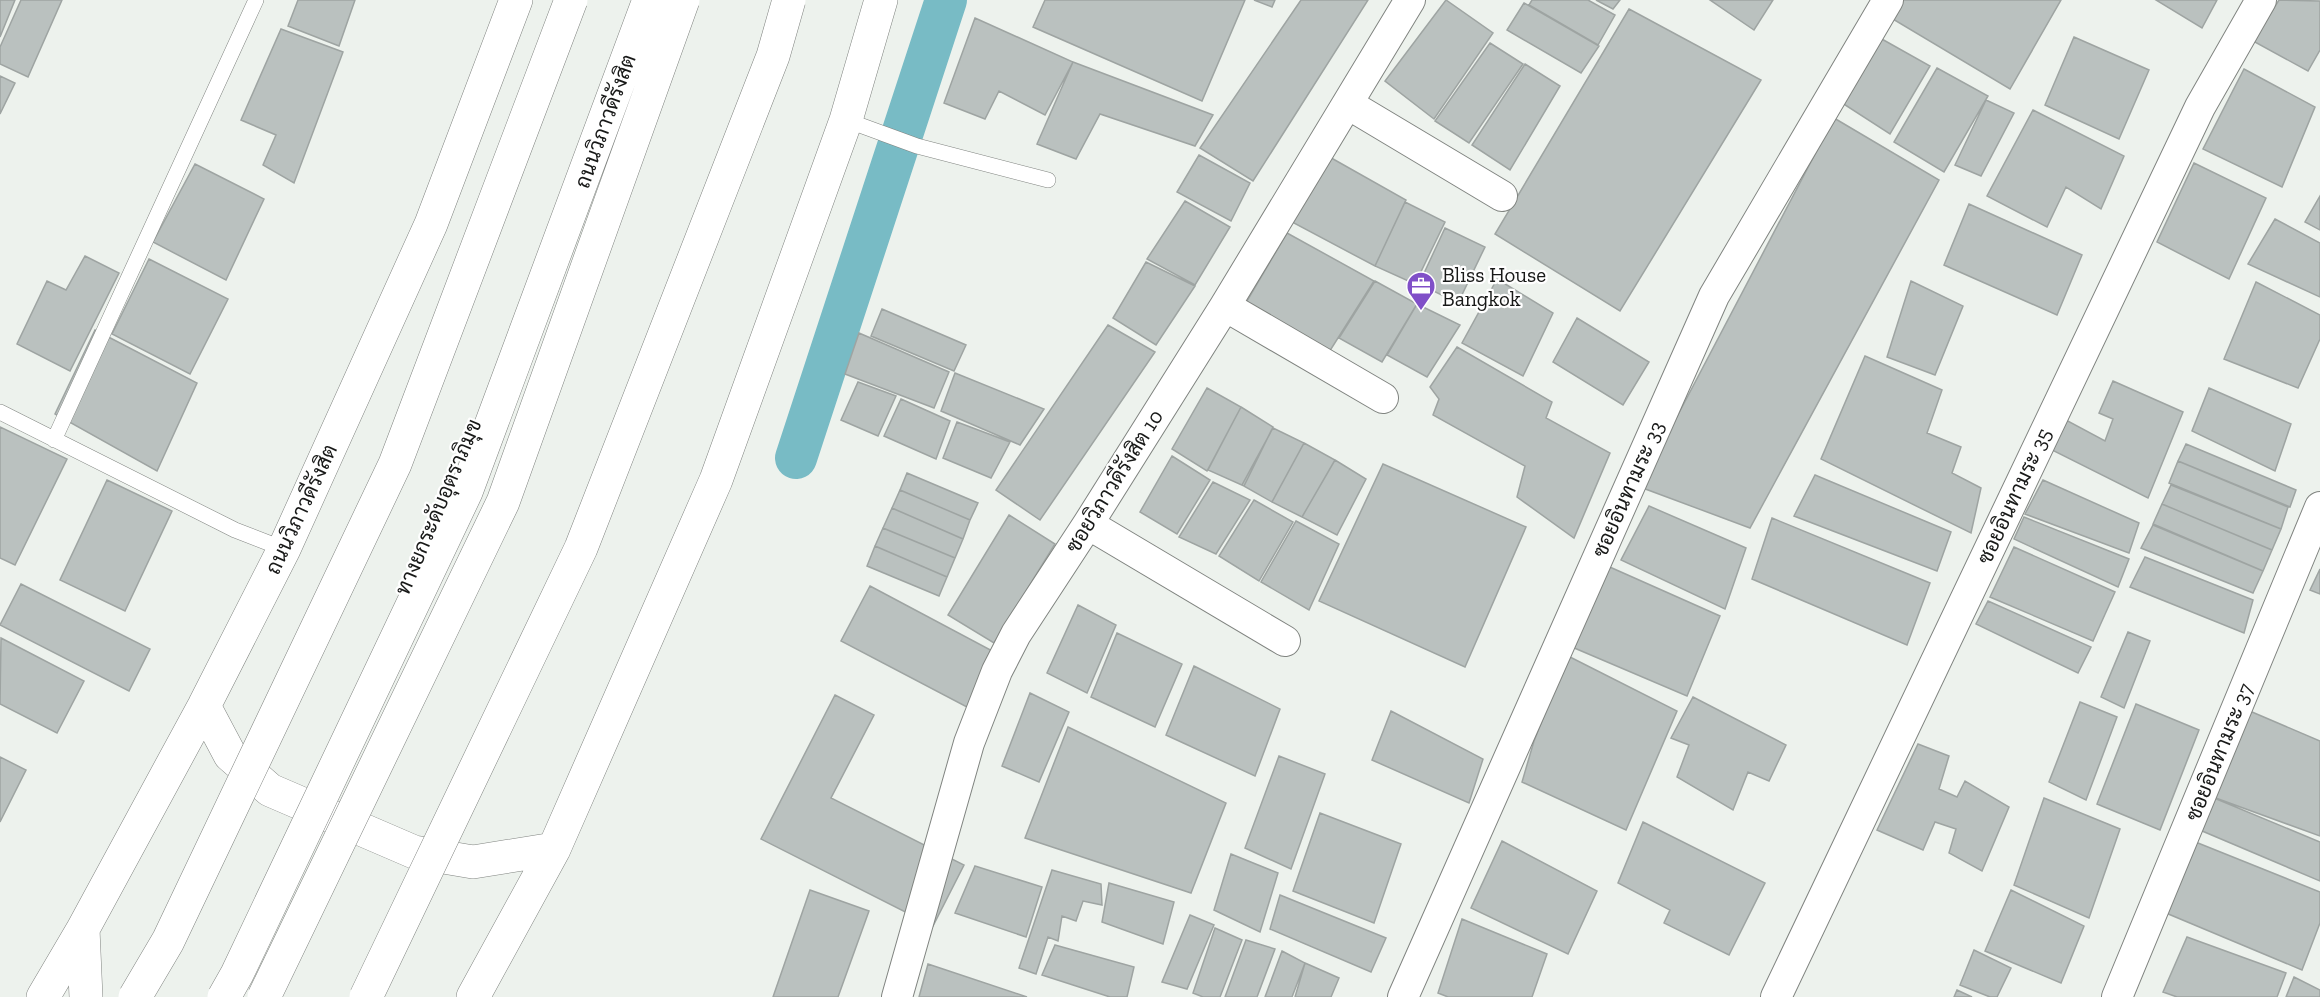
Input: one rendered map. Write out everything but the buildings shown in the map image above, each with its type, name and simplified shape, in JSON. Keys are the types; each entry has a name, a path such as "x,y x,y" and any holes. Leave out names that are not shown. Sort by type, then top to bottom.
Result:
{"main road":[{"name":"ถนนวิภาวดีรังสิต","path":"43,997 83,929 204,706 284,549 431,224 516,0"},
{"path":"135,997 168,941 395,464 571,0"},
{"name":"ทางยกระดับอุตราภิมุข","path":"208,997 228,962 455,479 632,0"},
{"name":"ถนนวิภาวดีรังสิต","path":"224,997 466,492 649,0"},
{"path":"264,997 503,502 682,0"},
{"path":"284,997 513,517 697,0"},
{"path":"366,997 581,548 773,56 789,0"},
{"path":"473,997 554,849 716,480 846,120 881,0"},
{"path":"204,706 230,755 270,790 414,852 473,861 554,849"},
{"path":"83,929 86,997"}],"street":[{"name":"ซอยวิภาวดีรังสิต 10","path":"897,997 969,743 997,671 1016,634 1225,306 1410,0"},
{"name":"ซอยอินทามระ 33","path":"1403,997 1714,296 1888,0"},
{"name":"ซอยอินทามระ 35","path":"1776,997 2200,107 2261,0"},
{"path":"1348,104 1502,196"},
{"path":"1225,306 1383,398"},
{"name":"ซอยอินทามระ 37","path":"2117,997 2320,507"},
{"path":"1088,524 1285,641"}],"lane":[{"path":"54,440 256,0"},
{"path":"846,120 917,146 1048,180"},
{"path":"0,412 235,530 284,549"}],"waterway":[{"path":"796,458 946,0"}],"place":[{"name":"Bliss House Bangkok","path":"1421,312"}]}
